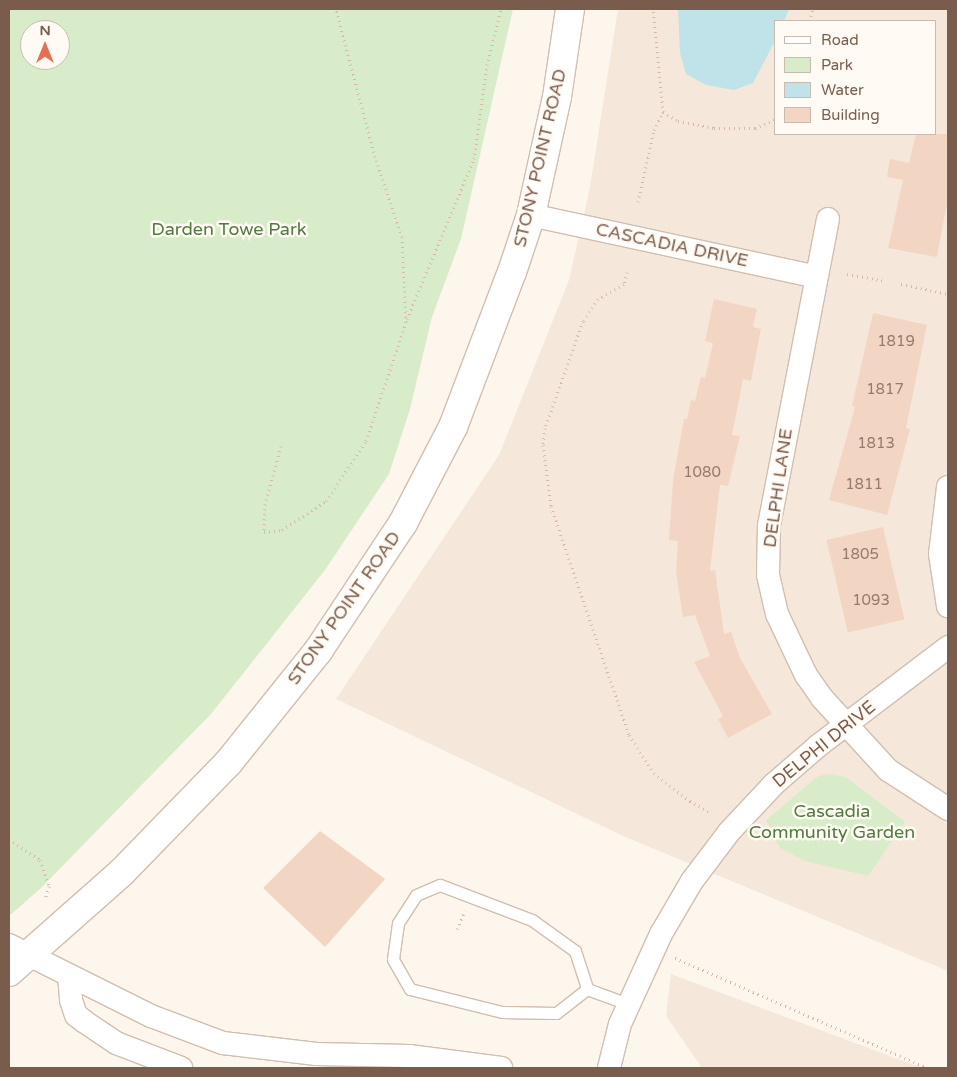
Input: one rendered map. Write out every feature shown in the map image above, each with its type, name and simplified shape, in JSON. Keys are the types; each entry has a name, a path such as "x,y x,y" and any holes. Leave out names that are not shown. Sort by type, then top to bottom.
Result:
{"main road":[{"name":"STONY POINT ROAD","path":"15,958 122,872 228,764 276,706 364,586 403,523 453,427 478,367 531,215 557,97 570,9"}],"street":[{"name":"CASCADIA DRIVE","path":"531,215 814,276"},
{"name":"DELPHI LANE","path":"828,219 814,276 768,526 768,574 777,614 806,675 844,726 888,770 948,809"},
{"path":"948,487 940,554 948,606"},
{"name":"DELPHI DRIVE","path":"609,1068 628,1004 654,948 692,881 730,832 794,765 948,647"},
{"path":"15,958 69,976 199,1036 269,1050 410,1056 501,1068"},
{"path":"69,976 71,1000 76,1015 116,1043 181,1068"},
{"path":"189,1068 199,1036"}],"lane":[{"path":"440,885 532,920 561,940 575,951 587,990 556,1013 502,1012 410,989 393,959 398,923 416,895 440,885"},
{"path":"587,990 628,1004"}],"path":[{"path":"336,9 375,157 402,237 406,322"},
{"path":"281,446 265,504 264,532 282,530 326,501 366,441 406,322 474,159 487,65 500,9"},
{"path":"638,202 654,130 663,112 653,9"},
{"path":"663,112 678,121 714,128 755,128 774,120"},
{"path":"627,272 624,284 598,299 583,321 544,428 543,445 551,506 629,735 654,774 690,801 709,812"},
{"path":"847,274 882,280"},
{"path":"901,284 948,294"},
{"path":"9,839 40,860 49,886 45,899"},
{"path":"654,948 928,1068"}],"shaded area":[{"path":"618,9 948,9 948,971 623,836 336,699 499,455 569,280 590,187"},
{"path":"671,974 922,1068 702,1068 666,1016"}],"green space":[{"name":"Darden Towe Park","path":"9,9 513,9 461,239 432,317 410,409 389,474 325,570 211,714 40,889 9,916"},
{"name":"Cascadia Community Garden","path":"825,774 846,777 905,822 868,876 805,861 780,848 766,820 817,777"}],"water":[{"path":"678,9 789,9 784,20 774,20 774,43 753,83 734,90 706,85 686,74 680,53"}],"building":[{"path":"948,134 948,209 946,208 937,257 888,248 903,180 887,177 890,159 909,163 916,135"},
{"path":"714,299 757,309 753,327 761,329 751,381 743,379 732,435 740,436 728,486 720,485 710,571 715,570 724,634 731,632 740,658 772,714 728,738 718,719 723,716 694,662 710,656 695,615 683,617 676,572 678,541 669,540 673,480 684,419 687,419 691,400 695,401 701,377 705,378 713,343 705,341"},
{"path":"873,313 927,325 906,428 910,429 887,515 829,500 855,407 852,406"},
{"path":"883,527 904,620 848,633 826,540"},
{"path":"320,831 385,879 325,947 263,888"}]}
